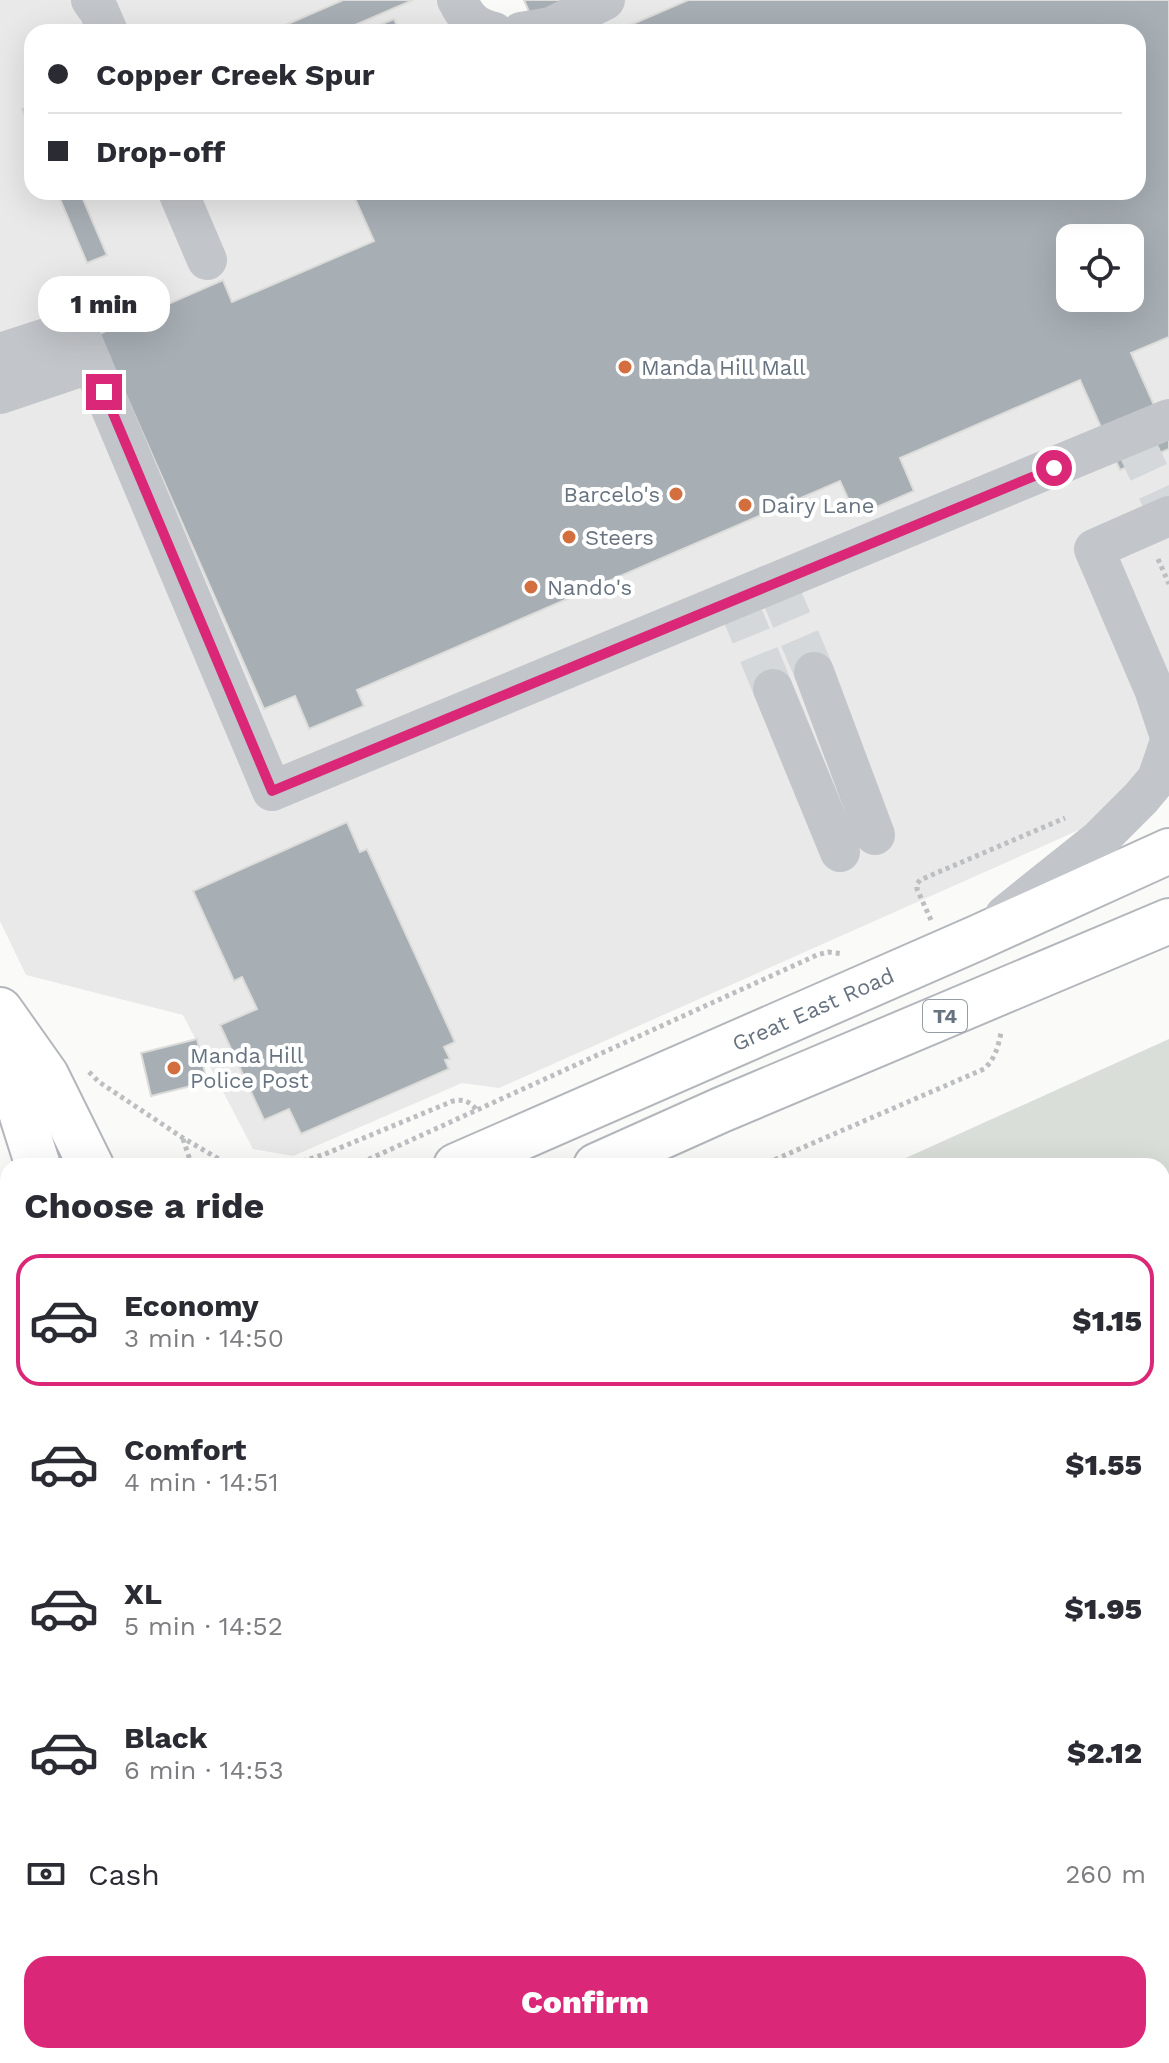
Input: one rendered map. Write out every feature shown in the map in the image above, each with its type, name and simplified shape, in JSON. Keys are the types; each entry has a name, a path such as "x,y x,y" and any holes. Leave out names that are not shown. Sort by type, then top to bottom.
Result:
{"main road":[{"name":"Great East Road","path":"474,1158 977,938 1162,850"},
{"name":"T4","path":"614,1158 1169,921"},
{"path":"0,1010 46,1075 87,1158"},
{"path":"0,1021 13,1087 35,1158"},
{"path":"63,1109 96,1133 111,1158"}],"lane":[{"path":"457,0 475,24"},
{"path":"557,24 605,0"},
{"path":"181,200 207,260"},
{"path":"0,353 84,345"},
{"path":"0,394 84,345"},
{"path":"84,345 272,791 1169,419"},
{"path":"1169,516 1094,549 1154,689 1169,734"},
{"path":"814,672 875,835"},
{"path":"773,689 840,852"},
{"path":"977,938 1100,839 1141,798 1157,779 1169,744"}],"path":[{"path":"932,928 917,889 920,880 1073,814"},
{"path":"371,1158 817,955 828,952 848,956"},
{"path":"778,1158 984,1069 996,1052 1010,988"},
{"path":"86,1069 99,1082 217,1158"},
{"path":"312,1158 453,1101 465,1100 476,1109"},
{"path":"183,1138 189,1158"}],"shaded area":[{"path":"0,0 457,0 485,24 24,24 24,200 1146,200 1146,24 542,24 605,0 1169,0 1169,790 499,1088 462,1083 293,1156 253,1149 183,1015 26,975 0,921"},
{"path":"1169,1039 1169,1158 906,1158"}],"building":[{"path":"343,0 413,0 358,24 288,24"},
{"path":"524,0 578,0 534,23"},
{"name":"Manda Hill Mall","path":"688,0 1169,0 1169,337 1131,353 1169,439 1169,449 1120,470 1080,380 900,458 914,491 856,516 840,481 357,690 364,706 309,729 295,696 264,709 99,334 223,280 232,302 374,241 356,200 1146,200 1146,24 632,24"},
{"path":"60,200 83,200 107,255 87,263"},
{"path":"347,822 360,852 367,849 455,1042 444,1047 450,1059 445,1060 449,1069 301,1134 289,1109 264,1120 220,1025 257,1009 242,977 234,981 193,891"},
{"name":"Manda Hill Police Post","path":"197,1039 207,1082 151,1096 141,1053"}],"tunnel":[{"path":"1132,436 1169,516"},
{"path":"776,583 814,672"},
{"path":"736,599 773,689"}],"place":[{"name":"Manda Hill Mall","path":"625,367"},
{"name":"Barcelo's","path":"676,494"},
{"name":"Dairy Lane","path":"745,505"},
{"name":"Steers","path":"569,537"},
{"name":"Nando's","path":"531,587"},
{"name":"Manda Hill Police Post","path":"174,1068"}],"route":[{"path":"104,392 272,791 1054,468"}]}
